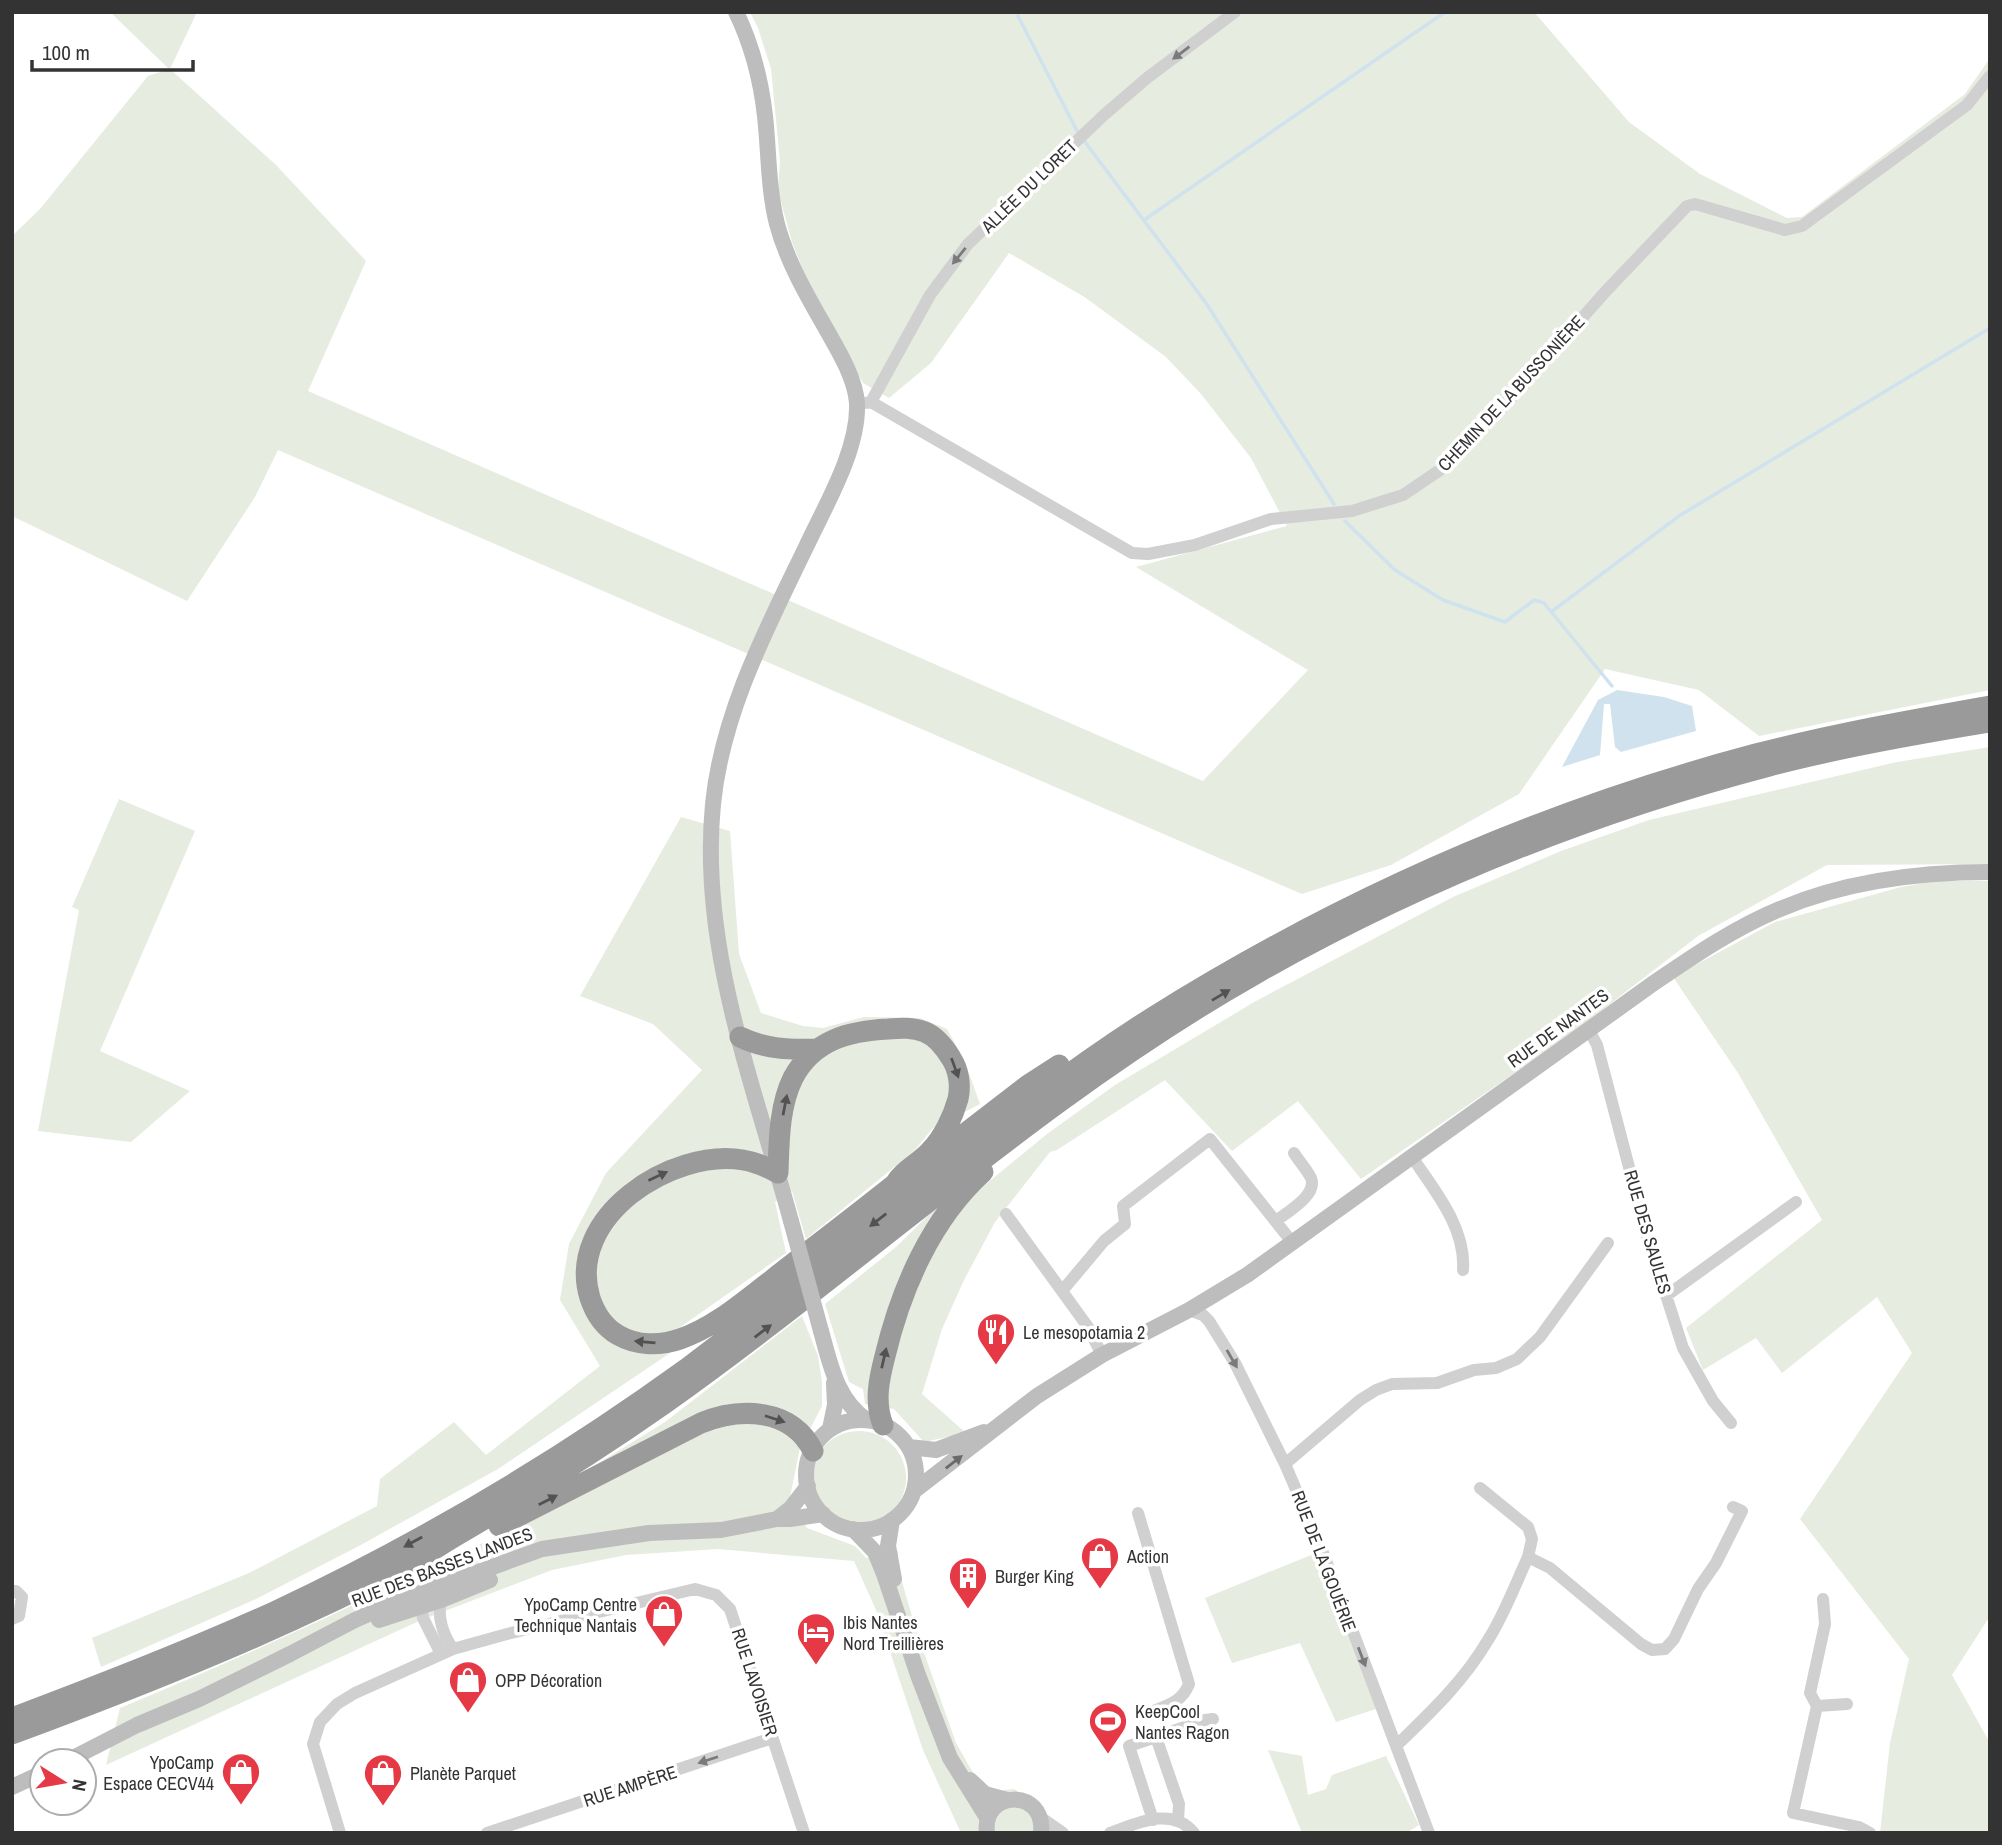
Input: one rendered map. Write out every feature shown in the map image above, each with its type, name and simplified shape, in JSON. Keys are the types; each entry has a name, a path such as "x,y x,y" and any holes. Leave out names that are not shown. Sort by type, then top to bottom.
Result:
{"highway":[{"path":"12,1718 202,1643 346,1577 478,1505 631,1409 718,1345 1020,1110 1150,1020 1247,961 1349,907 1460,855 1550,819 1654,784 1768,751 1872,727 1990,706"},
{"path":"12,1734 225,1651 420,1558 564,1471 669,1401 1061,1099 1184,1017 1292,954 1383,907 1517,849 1654,799 1768,766 1844,748 1990,722"},
{"path":"895,1184 902,1182 1028,1085 1073,1055 1130,1021 1150,1020"},
{"path":"880,1029 915,1029 935,1038 956,1066 959,1089 949,1122 931,1151 895,1184 714,1322 676,1340 640,1343 620,1336 603,1321 590,1298 586,1278 596,1236 611,1213 641,1184 661,1174 702,1162 743,1160 778,1173 780,1138 789,1088 801,1065 817,1049 834,1038 880,1029"},
{"path":"740,1037 768,1047 817,1049"},
{"path":"875,1422 881,1374 903,1297 925,1249 958,1198 972,1182 1053,1116 1061,1099"},
{"path":"597,1430 606,1414 734,1316 827,1237"},
{"path":"420,1558 437,1557 701,1423 724,1415 747,1413 778,1419 802,1434 813,1451"}],"street":[{"path":"736,12 755,60 765,115 769,180 782,243 864,403 833,488 769,624 741,694 718,775 711,829 712,903 718,949 740,1037 834,1377 845,1399 902,1438 909,1447 916,1471 914,1491 904,1511 880,1527 853,1529 833,1522 823,1514 811,1497 806,1473 813,1451 831,1429 854,1420 875,1422"},
{"name":"ALLÉE DU LORET","path":"864,403 930,295 968,244 1104,115 1147,78 1236,12"},
{"name":"CHEMIN DE LA BUSSONIÈRE","path":"864,403 1132,553 1149,554 1195,545 1271,519 1352,511 1403,495 1440,470 1504,405 1687,206 1695,204 1785,230 1802,226 1967,105 1990,76"},
{"name":"RUE DE NANTES","path":"993,1429 1037,1396 1102,1355 1189,1310 1247,1275 1706,948 1781,908 1830,893 1909,875 1990,872"},
{"name":"RUE DES SAULES","path":"1589,1030 1597,1045 1647,1236 1683,1348 1713,1401 1731,1423"},
{"path":"1062,1292 1104,1241 1125,1224 1124,1206 1210,1139 1292,1242"},
{"path":"1276,1221 1308,1194 1312,1187 1312,1180 1294,1153"},
{"path":"1412,1157 1451,1215 1464,1251 1463,1270"},
{"path":"1666,1296 1796,1202"},
{"path":"1006,1214 1088,1327 1102,1355"},
{"path":"1285,1464 1360,1399 1376,1390 1392,1384 1437,1383 1517,1359 1539,1337 1608,1243"},
{"name":"RUE DE LA GOUÉRIE","path":"1189,1310 1202,1315 1216,1332 1235,1363 1285,1464 1322,1550 1429,1833"},
{"path":"831,1429 835,1405 834,1377"},
{"path":"909,1447 936,1450 993,1429"},
{"path":"914,1491 993,1429"},
{"path":"777,1519 791,1508 808,1486"},
{"path":"1396,1746 1467,1672 1489,1639 1528,1557 1532,1539 1528,1527 1480,1488"},
{"path":"1528,1557 1550,1568 1640,1644 1652,1650 1665,1649 1674,1639 1698,1589 1716,1563 1742,1511 1733,1507"},
{"path":"1138,1513 1189,1684 1179,1701 1151,1712"},
{"name":"RUE DES BASSES LANDES","path":"96,1747 355,1620 396,1602 542,1549 649,1533 722,1530 777,1519 823,1514"},
{"path":"892,1520 888,1546 892,1570 947,1740 968,1778 985,1794 1024,1801 1032,1806 1040,1825 1063,1833"},
{"path":"853,1529 875,1552 950,1758 988,1826"},
{"path":"307,1644 441,1600 585,1543"},
{"path":"447,1651 423,1618 421,1606 433,1595 460,1580"},
{"name":"RUE LAVOISIER","path":"447,1651 506,1633 683,1590 705,1590 716,1595 730,1609 804,1833"},
{"path":"12,1591 22,1597 19,1616 12,1619"},
{"path":"1823,1599 1825,1624 1810,1693 1817,1706 1793,1813 1859,1827 1870,1833"},
{"path":"441,1600 440,1611 447,1651"},
{"path":"340,1833 313,1744 320,1722 337,1704 355,1693 447,1651"},
{"path":"1817,1706 1847,1704"},
{"path":"1153,1820 1129,1746 1205,1720 1213,1720"},
{"path":"1156,1737 1179,1804 1178,1820"},
{"name":"RUE AMPÈRE","path":"486,1833 772,1738"},
{"path":"12,1787 28,1780"},
{"path":"988,1826 998,1804 1007,1800"},
{"path":"1110,1833 1153,1820 1173,1818 1194,1833"}],"shaded area":[{"path":"110,12 197,12 170,69 276,165 366,261 308,391 1203,781 1308,670 1136,567 1287,526 1251,458 1201,394 1166,357 1086,298 1009,253 931,363 889,398 863,383 816,303 792,242 778,191 780,161 771,69 750,12 1534,12 1629,122 1700,174 1787,218 1802,217 1965,94 1990,58 1990,690 1759,736 1699,690 1605,669 1519,794 1391,865 1302,894 278,450 255,497 187,601 12,516 12,236 40,209 148,76 169,69"},
{"path":"1990,747 1990,864 1827,865 1698,936 1571,1034 1361,1179 1298,1101 1232,1151 1165,1080 1050,1152 995,1222 942,1329 922,1394 966,1433 924,1442 894,1409 865,1404 863,1389 849,1382 825,1304 896,1247 940,1204 980,1189 1047,1134 1115,1085 1256,1001 1453,897 1561,851 1649,820 1897,762"},
{"path":"119,799 195,831 100,1051 190,1091 131,1142 38,1131 79,910 72,907"},
{"path":"681,817 730,831 739,954 761,1013 803,1026 823,1028 864,1017 920,1018 947,1029 965,1062 980,1104 932,1129 915,1150 806,1239 792,1191 775,1202 786,1253 679,1328 670,1353 498,1469 256,1599 101,1667 92,1638 249,1573 377,1506 380,1479 454,1422 486,1455 600,1366 560,1300 569,1244 606,1173 702,1070 653,1024 580,996"},
{"path":"1936,881 1990,881 1990,1616 1952,1675 1990,1743 1990,1833 1880,1833 1890,1743 1909,1659 1800,1519 1912,1353 1877,1297 1782,1373 1756,1338 1703,1370 1686,1328 1822,1220 1738,1073 1673,977 1775,922 1901,887"},
{"path":"802,1316 818,1356 822,1406 800,1448 790,1497 807,1528 855,1546 866,1558 898,1551 898,1568 916,1630 956,1743 976,1778 995,1791 1014,1789 1041,1807 1048,1821 1069,1833 961,1833 923,1750 876,1610 854,1561 718,1549 626,1555 552,1570 419,1621 106,1765 120,1708 238,1658 585,1492 589,1469 665,1422"},
{"path":"850,1431 868,1431 893,1444 903,1460 906,1478 903,1496 893,1512 868,1525 850,1525 825,1512 812,1487 812,1469 825,1444"},
{"path":"1316,1553 1376,1709 1336,1722 1300,1643 1232,1663 1205,1598"},
{"path":"1268,1750 1302,1756 1308,1795 1326,1789 1332,1775 1386,1756 1419,1825 1406,1833 1302,1833"}],"water":[{"path":"1617,690 1664,697 1692,706 1696,731 1621,752 1615,747 1610,704 1604,704 1600,755 1562,767 1598,700"}],"waterway":[{"path":"1144,220 1445,12"},
{"path":"1018,16 1077,131"},
{"path":"1085,142 1206,303 1334,504"},
{"path":"1551,612 1679,516 1990,328"},
{"path":"1345,521 1395,570 1443,600 1505,622 1534,600 1544,603 1612,686"}],"place":[{"name":"Le mesopotamia 2","path":"996,1366"},
{"name":"Action","path":"1100,1590"},
{"name":"Burger King","path":"968,1610"},
{"name":"YpoCamp Centre Technique Nantais","path":"664,1648"},
{"name":"Ibis Nantes Nord Treillières","path":"816,1666"},
{"name":"OPP Décoration","path":"468,1714"},
{"name":"KeepCool Nantes Ragon","path":"1108,1755"},
{"name":"YpoCamp Espace CECV44","path":"241,1806"},
{"name":"Planète Parquet","path":"383,1807"}]}
